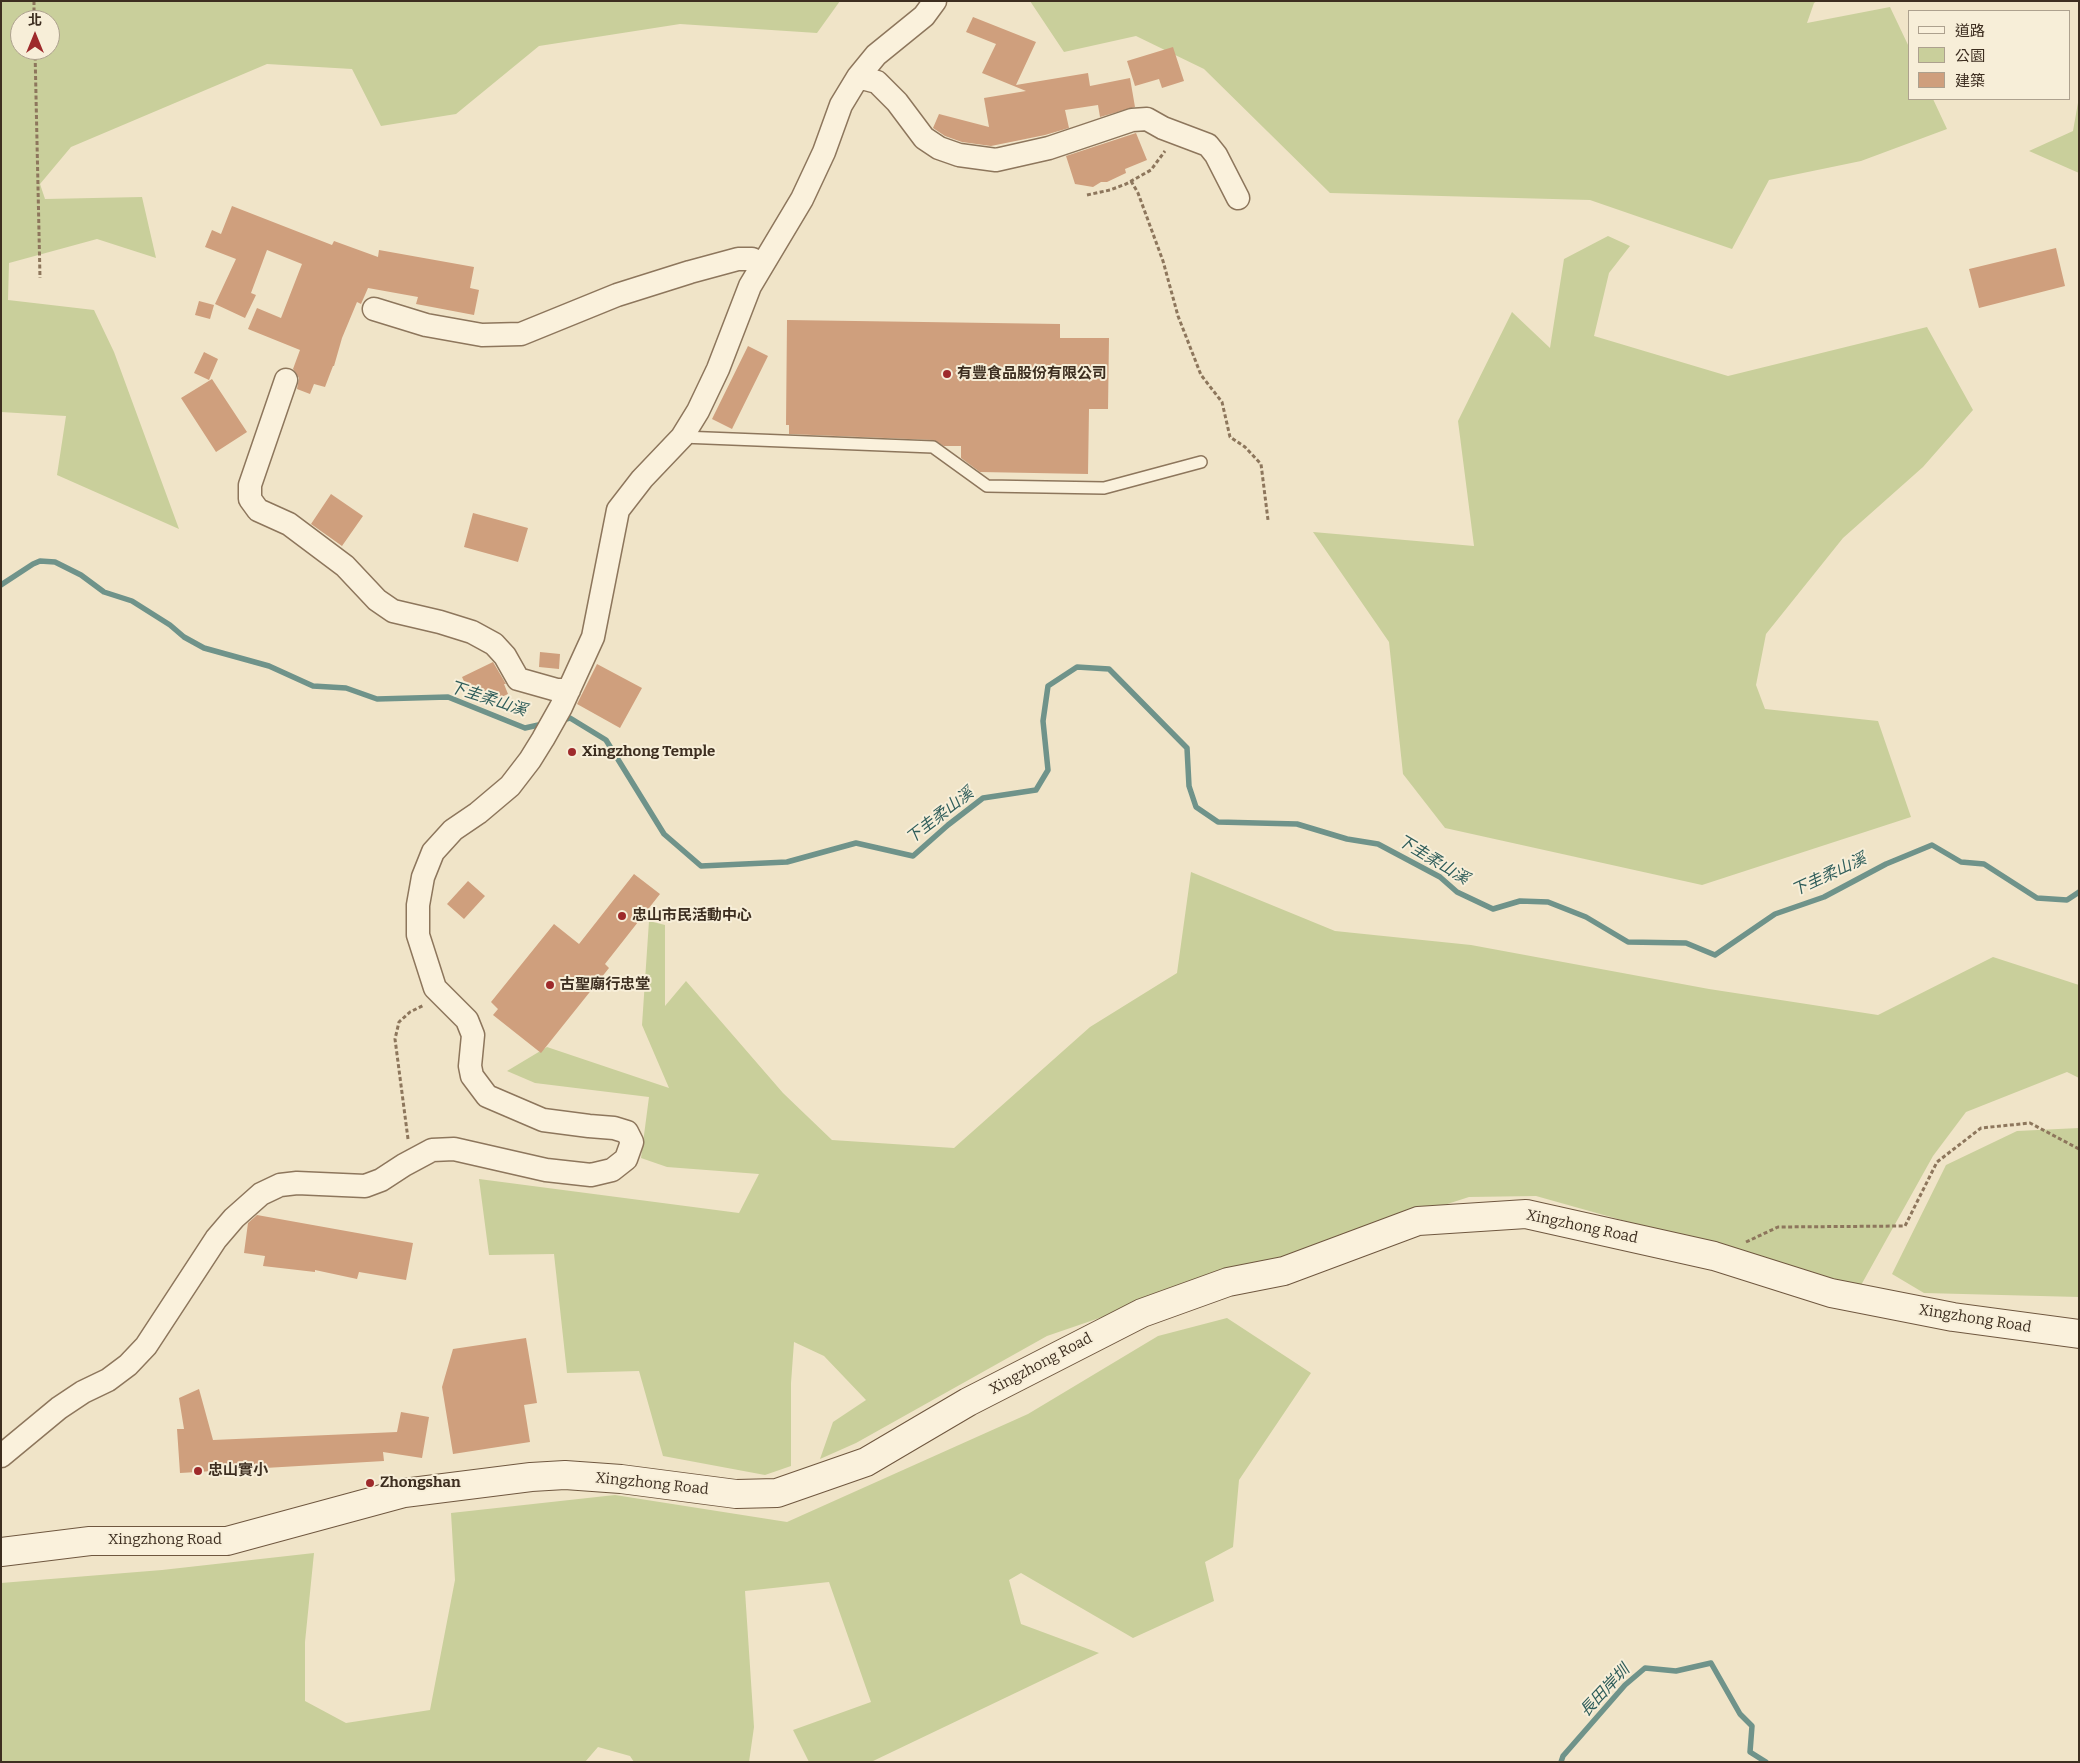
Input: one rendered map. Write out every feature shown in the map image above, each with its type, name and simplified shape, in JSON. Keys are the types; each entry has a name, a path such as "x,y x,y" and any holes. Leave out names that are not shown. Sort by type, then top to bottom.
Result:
{"street":[{"path":"1,1456 59,1408 83,1392 108,1380 146,1346 216,1239 234,1218 261,1194 280,1185 297,1183 365,1186 381,1180 432,1150 454,1149 546,1170 591,1174 612,1170 626,1159 632,1142 627,1132 614,1128 543,1120 487,1096 472,1076 470,1066 473,1035 467,1020 435,988 418,935 418,905 423,877 433,852 453,830 478,813 510,786 543,739 565,698 593,637 618,510 642,479 682,437 698,412 718,369 750,286 802,199 824,152 841,105 858,77 876,55 924,16 935,1"},
{"path":"858,77 877,82 897,102 924,138 939,148 959,155 996,160 1049,148 1132,120 1147,119 1173,132 1208,145 1225,171 1238,198"},
{"path":"374,309 426,325 482,335 521,334 617,295 706,268 738,259 752,259 762,264"},
{"path":"286,380 250,485 250,499 258,510 289,524 345,566 377,600 393,611 472,632 494,644 505,656 518,679 557,690 565,698"},
{"name":"Xingzhong Road","path":"1,1552 90,1541 227,1541 404,1493 531,1477 565,1475 621,1479 736,1494 777,1493 866,1462 968,1402 1142,1313 1228,1282 1284,1270 1418,1221 1526,1214 1714,1256 1831,1293 1953,1317 2079,1334"}],"lane":[{"path":"682,437 933,447 987,486 1104,488 1201,462"}],"path":[{"path":"35,60 40,278"},
{"path":"1087,195 1110,190 1151,170 1163,155 1173,132"},
{"path":"1131,181 1138,192 1163,261 1178,316 1201,375 1222,402 1230,437 1245,447 1261,464 1268,520"},
{"path":"412,1161 398,1072 395,1039 399,1022 410,1012 441,993"},
{"path":"1714,1256 1778,1227 1906,1226 1937,1162 1981,1128 2030,1123 2079,1149"}],"green space":[{"path":"1,1 840,1 817,33 680,24 539,46 456,114 381,126 352,69 267,64 71,147 40,184 45,199 142,197 156,258 97,239 9,263 8,300 94,310 114,352 179,529 57,475 66,416 1,412"},
{"path":"1030,1 1817,1 1814,3 1807,23 1890,7 1908,45 1908,100 1933,100 1947,129 1861,161 1769,180 1732,249 1590,200 1330,193 1204,69 1136,36 1064,52"},
{"path":"2079,97 2079,173 2029,151 2073,131"},
{"path":"1608,236 1630,246 1609,273 1594,336 1728,376 1927,327 1973,410 1923,467 1843,538 1766,634 1756,685 1765,709 1878,721 1911,817 1702,885 1445,828 1403,774 1389,642 1313,532 1474,546 1458,421 1512,312 1550,348 1564,259"},
{"path":"1191,872 1335,931 1471,945 1709,989 1878,1015 1993,957 2079,985 2079,1078 2067,1072 1966,1112 1933,1156 1860,1287 1536,1196 1469,1197 1181,1290 1047,1336 856,1443 820,1459 833,1422 866,1400 824,1356 794,1342 791,1383 791,1466 765,1475 663,1456 639,1371 567,1373 554,1254 489,1255 479,1179 739,1213 759,1174 667,1167 641,1158 649,1097 535,1083 507,1071 547,1047 669,1088 642,1025 649,921 665,925 665,1006 686,981 783,1093 832,1140 954,1148 1090,1027 1177,973"},
{"path":"2079,1128 2079,1297 1924,1293 1892,1274 1946,1165 2017,1131"},
{"path":"1227,1318 1311,1373 1239,1480 1233,1547 1205,1562 1214,1601 1133,1638 1021,1573 1009,1580 1021,1624 1099,1653 871,1762 809,1762 793,1730 871,1702 829,1582 745,1591 754,1727 749,1762 634,1762 630,1756 598,1747 585,1762 1,1762 1,1583 162,1570 314,1553 305,1642 305,1701 346,1723 430,1710 455,1580 451,1513 615,1495 787,1522 1028,1414 1158,1336"}],"building":[{"path":"973,17 1036,42 1016,85 1088,73 1090,86 1130,78 1135,107 1100,117 1098,105 1065,110 1069,128 991,146 962,142 945,136 933,128 939,114 989,127 984,98 1026,91 982,73 996,44 966,32"},
{"path":"1173,47 1184,81 1162,88 1159,79 1135,86 1127,61"},
{"path":"1136,133 1147,160 1125,169 1126,173 1093,187 1075,184 1066,156"},
{"path":"232,206 332,245 334,241 378,257 379,250 474,267 470,288 479,290 474,315 416,304 418,297 368,288 361,304 357,302 325,387 314,384 310,394 297,389 299,378 293,369 300,350 248,329 257,308 281,318 302,264 267,250 251,293 256,295 245,318 215,304 236,259 205,247 212,230 221,234"},
{"path":"2056,248 2065,286 1979,308 1969,269"},
{"path":"199,301 214,305 210,319 195,315"},
{"name":"有豐食品股份有限公司","path":"787,320 1060,324 1060,338 1109,338 1108,409 1089,409 1088,474 980,472 961,458 961,446 944,446 933,440 789,434 789,425 786,425"},
{"path":"748,346 768,356 732,429 712,419"},
{"path":"204,352 218,359 209,380 194,373"},
{"path":"212,379 247,432 216,452 181,398"},
{"path":"331,494 363,516 342,546 311,524"},
{"path":"473,513 528,528 518,562 464,547"},
{"path":"540,652 560,654 559,669 539,667"},
{"path":"493,662 506,684 504,684 508,694 487,704 483,696 473,701 462,677"},
{"path":"597,664 642,688 620,728 577,704"},
{"name":"古聖廟行忠堂","path":"634,874 660,894 605,964 609,968 541,1053 493,1015 498,1009 491,1002 554,924 579,944"},
{"path":"468,881 485,896 464,919 447,904"},
{"path":"257,1215 413,1243 406,1280 359,1272 357,1279 315,1270 315,1272 263,1266 265,1256 244,1253 248,1223"},
{"path":"526,1338 537,1403 524,1405 530,1442 453,1454 442,1387 453,1349"},
{"path":"199,1389 213,1440 397,1432 401,1412 429,1417 422,1458 383,1452 384,1461 180,1473 177,1429 184,1429 179,1398"}],"waterway":[{"name":"下圭柔山溪","path":"1,585 40,561 55,562 81,575 104,592 132,601 170,625 184,637 204,648 269,666 313,686 346,688 377,699 448,697 525,728 543,724"},
{"name":"下圭柔山溪","path":"562,720 570,718 606,740 664,834 701,866 787,862 856,843 913,856 948,825 983,798 1036,790 1048,770 1043,721 1048,686 1077,667 1109,669 1187,748 1189,786 1196,807 1218,822 1297,824 1347,839 1378,844 1440,877 1457,892 1493,909 1520,901 1548,902 1586,917 1628,942 1686,943 1715,955 1775,914 1824,897 1886,864 1932,845 1961,862 1984,864 2037,898 2067,900 2079,892"},
{"name":"長田岸圳","path":"1561,1762 1563,1756 1625,1685 1645,1668 1676,1671 1711,1663 1740,1714 1752,1726 1750,1752 1766,1762"}],"place":[{"name":"有豐食品股份有限公司","path":"947,374"},
{"name":"Xingzhong Temple","path":"572,752"},
{"name":"忠山市民活動中心","path":"622,916"},
{"name":"古聖廟行忠堂","path":"550,985"},
{"name":"忠山實小","path":"198,1471"},
{"name":"Zhongshan","path":"370,1483"}]}
